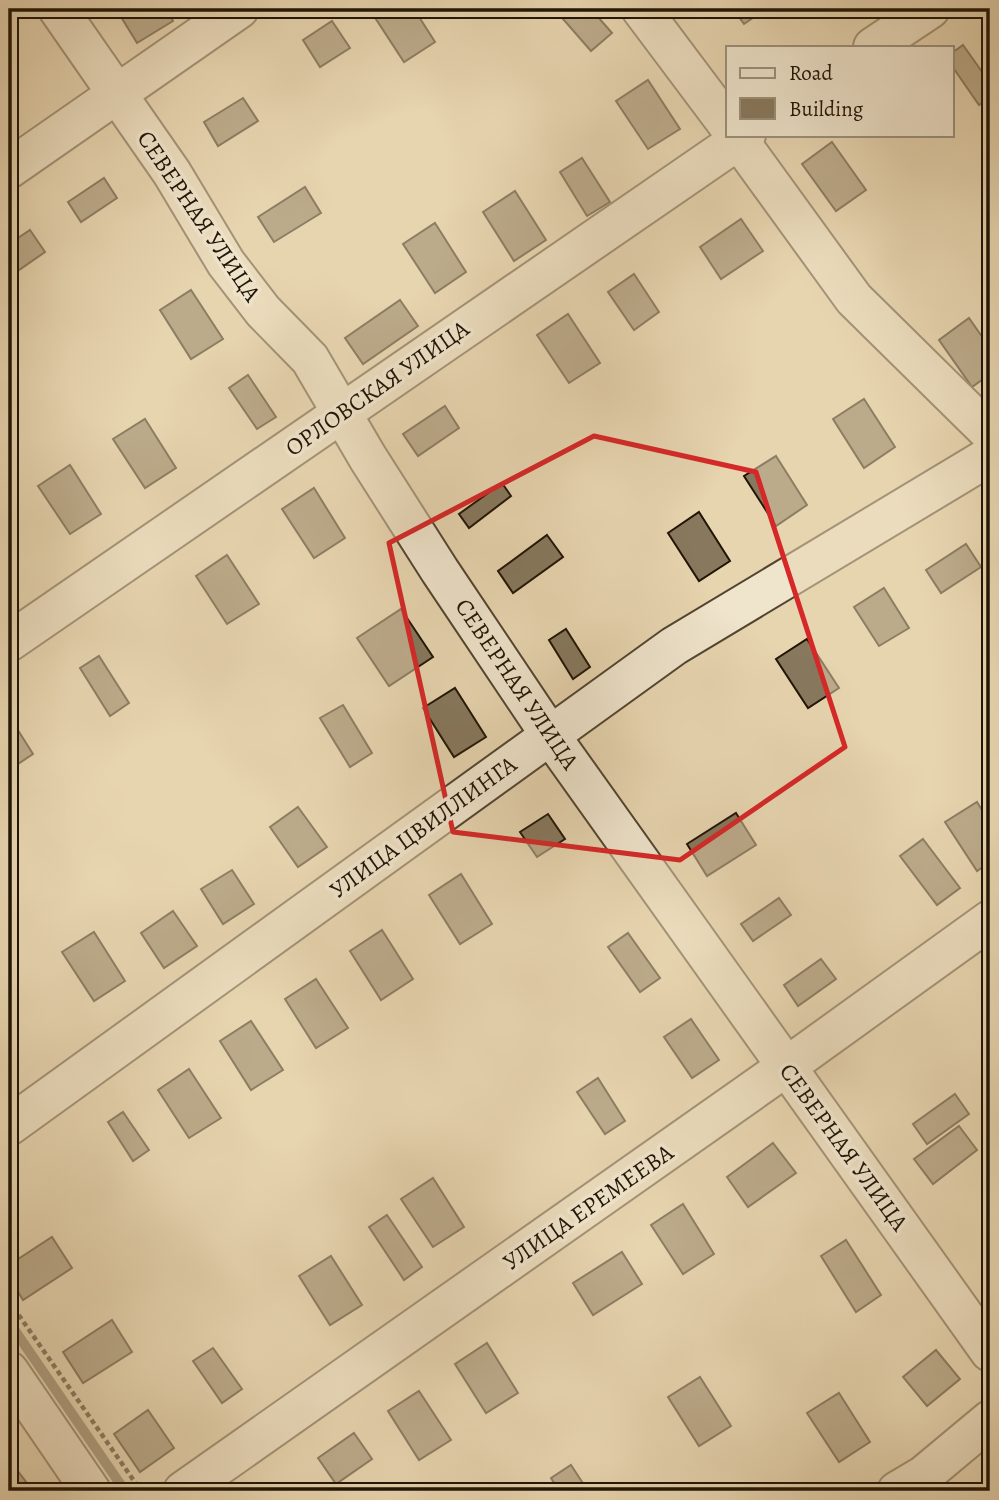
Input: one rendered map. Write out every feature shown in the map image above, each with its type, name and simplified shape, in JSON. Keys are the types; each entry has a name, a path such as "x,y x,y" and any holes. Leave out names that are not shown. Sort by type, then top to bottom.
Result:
{"street":[{"name":"СЕВЕРНАЯ УЛИЦА","path":"58,9 172,173 226,263 263,311 310,359 368,458 440,571 550,734 990,1352"},
{"path":"9,169 239,9"},
{"path":"641,9 726,120"},
{"path":"874,46 929,9"},
{"name":"ОРЛОВСКАЯ УЛИЦА","path":"9,642 734,136"},
{"path":"738,136 854,299 990,433"},
{"name":"УЛИЦА ЦВИЛЛИНГА","path":"9,1126 674,646 990,456"},
{"name":"УЛИЦА ЕРЕМЕЕВА","path":"183,1491 786,1067 990,920"},
{"path":"9,1371 91,1491"},
{"path":"897,1491 924,1475 990,1420"}],"path":[{"path":"9,1301 141,1491"}],"highlighted area":[{"path":"594,436 756,472 845,747 680,860 453,832 389,543"}],"building":[{"path":"123,9 166,9 173,21 137,43 118,12"},
{"path":"379,9 414,9 435,42 404,62 372,13"},
{"path":"591,9 612,33 591,51 556,11"},
{"path":"733,9 766,9 744,24"},
{"path":"332,21 350,48 320,67 303,40"},
{"path":"963,45 990,83 990,97 979,105 954,69 954,52"},
{"path":"648,80 680,129 648,149 616,101"},
{"path":"243,98 258,121 218,146 204,122"},
{"path":"832,142 866,190 836,211 802,164"},
{"path":"582,158 610,202 587,216 560,172"},
{"path":"104,178 117,198 81,222 68,202"},
{"path":"305,187 321,213 274,242 258,217"},
{"path":"515,191 546,240 514,261 483,212"},
{"path":"741,219 763,251 721,279 700,247"},
{"path":"435,223 466,272 435,293 403,244"},
{"path":"30,230 45,252 9,277 9,244"},
{"path":"634,274 659,312 634,330 608,292"},
{"path":"191,290 223,339 191,359 160,310"},
{"path":"400,300 418,326 363,364 345,338"},
{"path":"568,314 600,363 569,383 537,335"},
{"path":"969,318 990,348 990,374 972,387 939,340"},
{"path":"248,375 276,417 257,429 229,388"},
{"path":"864,399 895,447 864,468 833,419"},
{"path":"445,406 459,428 418,456 403,434"},
{"path":"145,419 176,468 145,488 113,439"},
{"path":"776,456 807,505 776,526 744,476"},
{"path":"70,465 101,514 70,534 38,486"},
{"path":"502,483 511,496 469,528 459,514"},
{"path":"314,488 345,538 314,558 282,509"},
{"path":"699,512 730,561 699,581 668,533"},
{"path":"547,535 563,557 513,593 498,571"},
{"path":"966,544 981,567 941,593 926,570"},
{"path":"227,555 259,604 227,624 196,576"},
{"path":"884,588 909,628 879,646 854,607"},
{"path":"401,609 433,657 389,686 357,638"},
{"path":"566,629 590,667 573,679 549,640"},
{"path":"807,639 839,688 808,708 776,659"},
{"path":"99,656 129,703 110,716 80,668"},
{"path":"455,688 486,737 454,757 423,708"},
{"path":"343,705 372,753 350,767 320,718"},
{"path":"9,716 33,754 9,770"},
{"path":"977,802 990,823 990,862 977,871 945,822"},
{"path":"298,807 327,847 298,867 270,827"},
{"path":"736,813 756,845 707,876 687,844"},
{"path":"548,814 565,839 537,857 520,832"},
{"path":"923,839 960,888 937,905 900,856"},
{"path":"232,870 254,904 223,924 201,889"},
{"path":"461,874 492,924 460,944 429,895"},
{"path":"779,898 791,915 753,941 741,924"},
{"path":"173,911 197,946 164,968 141,933"},
{"path":"382,930 413,979 381,1000 350,951"},
{"path":"94,932 125,981 94,1001 62,952"},
{"path":"628,933 660,978 640,992 608,947"},
{"path":"821,959 836,979 798,1006 784,985"},
{"path":"316,979 348,1028 316,1048 285,999"},
{"path":"691,1019 719,1060 692,1078 664,1037"},
{"path":"251,1021 283,1070 251,1090 220,1041"},
{"path":"189,1069 221,1118 189,1138 158,1090"},
{"path":"598,1078 625,1121 605,1134 577,1092"},
{"path":"955,1094 969,1114 927,1144 913,1124"},
{"path":"123,1112 149,1150 133,1161 108,1122"},
{"path":"959,1126 977,1150 933,1184 914,1159"},
{"path":"773,1143 796,1173 748,1207 727,1177"},
{"path":"433,1178 464,1227 433,1247 401,1199"},
{"path":"683,1204 714,1254 683,1274 651,1225"},
{"path":"387,1215 422,1267 404,1280 369,1227"},
{"path":"52,1237 72,1268 23,1300 9,1277 9,1265"},
{"path":"846,1240 881,1295 856,1312 821,1256"},
{"path":"622,1252 642,1284 593,1315 573,1283"},
{"path":"331,1256 362,1305 330,1325 299,1276"},
{"path":"112,1320 132,1352 83,1383 63,1352"},
{"path":"487,1343 518,1393 486,1413 455,1364"},
{"path":"213,1348 242,1389 222,1403 193,1361"},
{"path":"936,1350 960,1379 927,1406 903,1377"},
{"path":"700,1377 731,1426 699,1446 668,1397"},
{"path":"419,1391 451,1440 419,1460 388,1411"},
{"path":"839,1393 870,1442 839,1462 807,1413"},
{"path":"148,1410 174,1448 140,1472 114,1434"},
{"path":"354,1433 372,1459 336,1484 318,1458"},
{"path":"571,1465 588,1491 559,1491 551,1478"},
{"path":"14,1466 33,1491 9,1491 9,1470"}],"waterway":[{"path":"9,1322 125,1491"}]}
